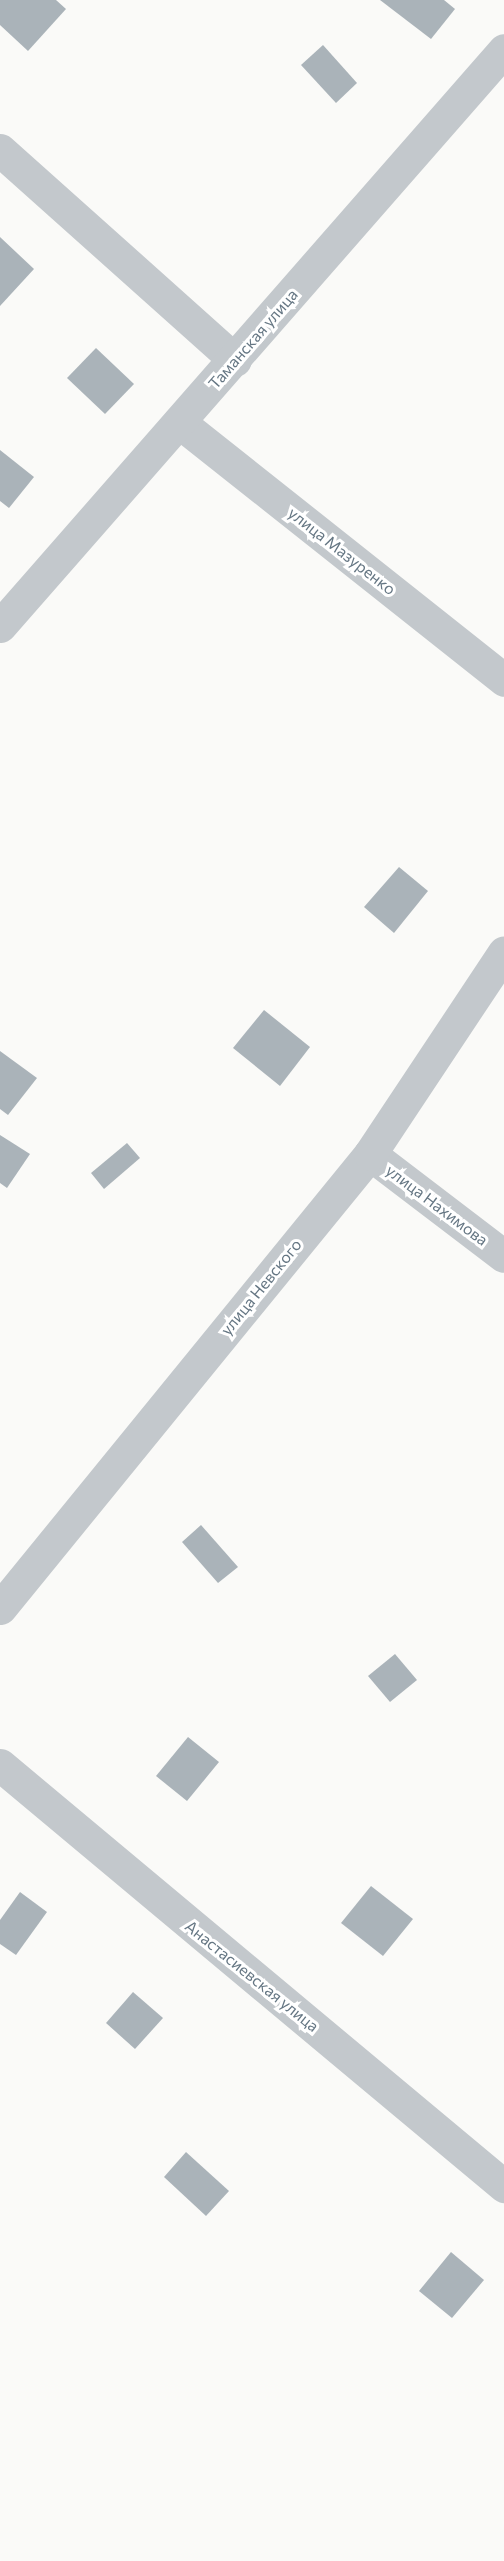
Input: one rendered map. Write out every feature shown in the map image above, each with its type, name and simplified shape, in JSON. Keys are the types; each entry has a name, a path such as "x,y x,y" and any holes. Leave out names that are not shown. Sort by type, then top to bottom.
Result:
{"street":[{"name":"Таманская улица","path":"0,626 504,50"},
{"path":"0,150 235,360"},
{"name":"улица Мазуренко","path":"179,422 504,680"},
{"name":"улица Невского","path":"0,1608 370,1154 504,952"},
{"name":"улица Нахимова","path":"370,1154 504,1256"},
{"name":"Анастасиевская улица","path":"0,1765 504,2186"}],"building":[{"path":"0,0 56,0 66,9 28,51 0,25"},
{"path":"380,0 444,0 455,9 431,39"},
{"path":"323,45 357,83 336,103 301,65"},
{"path":"0,237 34,269 0,306"},
{"path":"96,348 134,384 105,414 67,378"},
{"path":"0,450 34,477 9,508 0,501"},
{"path":"399,867 428,891 394,933 364,907"},
{"path":"264,1010 310,1047 280,1086 233,1048"},
{"path":"0,1051 37,1078 8,1115 0,1109"},
{"path":"0,1135 30,1154 7,1188 0,1183"},
{"path":"127,1143 140,1158 104,1189 91,1173"},
{"path":"201,1525 238,1567 218,1583 182,1542"},
{"path":"395,1654 417,1680 390,1702 368,1676"},
{"path":"188,1737 219,1762 187,1801 156,1776"},
{"path":"371,1886 413,1919 383,1956 341,1923"},
{"path":"20,1892 47,1912 16,1955 0,1944 0,1920"},
{"path":"133,1992 163,2018 135,2049 106,2023"},
{"path":"186,2152 229,2191 206,2216 164,2177"},
{"path":"451,2252 484,2280 452,2318 419,2291"}]}
